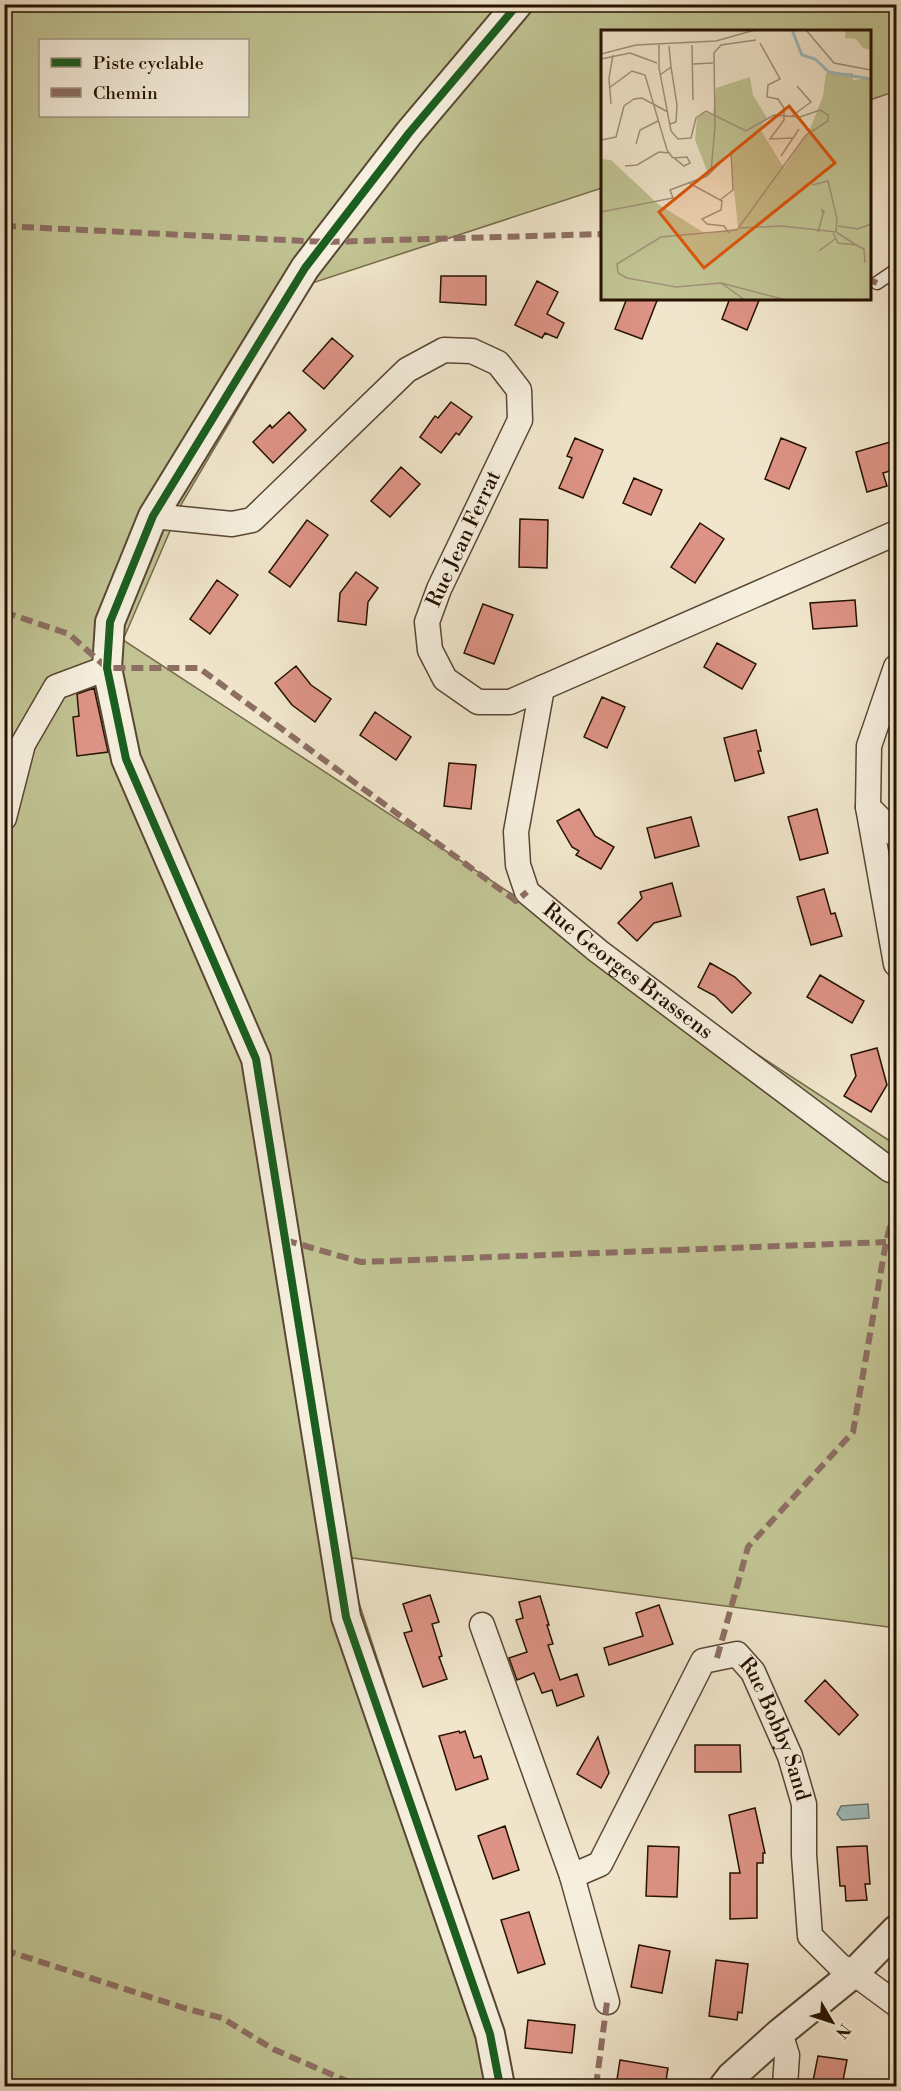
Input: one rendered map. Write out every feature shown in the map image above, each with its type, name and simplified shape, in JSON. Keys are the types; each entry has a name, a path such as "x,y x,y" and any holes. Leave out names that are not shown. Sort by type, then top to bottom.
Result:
{"street":[{"path":"500,2086 490,2034 346,1617 256,1059 126,759 107,668 110,622 153,516 305,268 409,133 518,4"},
{"name":"Rue Jean Ferrat","path":"153,516 232,524 252,520 407,369 444,351 472,351 498,363 519,390 520,420 439,589 427,622 430,650 445,679 478,702 510,702 897,533"},
{"path":"897,667 869,746 868,807 897,964"},
{"path":"4,818 23,744 56,687 107,668"},
{"name":"Rue Georges Brassens","path":"542,688 516,832 518,865 527,892 598,951 890,1170 897,1170"},
{"path":"868,807 897,835"},
{"path":"482,1625 572,1876 607,2002"},
{"name":"Rue Bobby Sand","path":"572,1876 600,1864 703,1661 737,1654 753,1672 790,1756 804,1804 804,1855 810,1936 840,1966 854,1973"},
{"path":"724,2086 780,2033 854,1973 897,1930"},
{"path":"854,1973 897,2004"},
{"path":"780,2033 787,2055 785,2086"}],"lane":[{"path":"877,283 897,270"}],"green space":[{"path":"5,5 896,5 896,91 871,100 871,30 601,30 601,188 312,283 182,503 123,640 896,1145 896,1628 344,1557 507,2055 510,2086 5,2086"}],"water":[{"path":"868,1804 869,1818 842,1820 837,1814 841,1806"}],"building":[{"path":"441,276 486,276 486,305 440,302"},
{"path":"537,281 558,292 547,314 564,323 557,338 545,333 542,338 515,325"},
{"path":"626,300 657,300 642,339 615,329"},
{"path":"729,300 759,300 747,330 722,319"},
{"path":"332,338 353,356 324,389 303,371"},
{"path":"451,402 472,417 459,435 456,433 441,453 420,437 435,416 438,418"},
{"path":"289,412 306,430 273,463 253,442 270,425 272,428"},
{"path":"575,438 603,450 583,498 559,488 572,458 567,456"},
{"path":"781,438 806,448 789,489 765,479"},
{"path":"897,440 897,469 883,473 887,486 867,492 856,452"},
{"path":"401,467 420,484 390,517 371,501"},
{"path":"634,478 662,490 651,515 623,503"},
{"path":"520,519 548,520 547,568 519,567"},
{"path":"307,520 328,535 290,587 269,572"},
{"path":"700,523 724,539 695,583 671,567"},
{"path":"356,572 378,588 368,602 366,625 338,621 340,593"},
{"path":"217,580 238,595 210,634 190,619"},
{"path":"855,600 857,626 813,629 810,603"},
{"path":"483,604 513,615 494,664 464,653"},
{"path":"717,643 756,664 742,689 704,667"},
{"path":"296,666 311,685 331,699 315,722 292,705 275,683"},
{"path":"94,688 108,752 77,756 73,717 79,716 77,694"},
{"path":"602,697 625,707 607,748 584,737"},
{"path":"375,712 411,737 396,760 360,735"},
{"path":"756,730 761,751 758,751 764,773 735,781 724,738"},
{"path":"449,763 476,765 471,809 444,806"},
{"path":"579,809 595,836 614,847 601,869 576,855 579,851 572,847 557,821"},
{"path":"817,809 828,853 800,860 788,817"},
{"path":"691,817 699,846 655,858 647,828"},
{"path":"672,883 681,916 654,923 637,941 618,923 642,898 640,892"},
{"path":"824,889 831,914 835,913 842,936 811,945 797,897"},
{"path":"710,963 735,977 751,993 732,1013 715,996 698,987"},
{"path":"820,975 864,1001 852,1023 807,997"},
{"path":"877,1048 887,1085 871,1112 844,1096 856,1076 851,1055"},
{"path":"430,1595 439,1622 432,1624 442,1656 439,1657 447,1679 423,1687 404,1633 412,1631 403,1604"},
{"path":"540,1596 553,1644 548,1645 560,1680 577,1674 584,1696 557,1706 552,1690 542,1693 534,1673 517,1680 509,1658 527,1652 516,1620 523,1618 519,1602"},
{"path":"659,1605 673,1644 609,1665 604,1648 643,1636 636,1613"},
{"path":"825,1680 858,1715 839,1735 805,1701"},
{"path":"459,1731 460,1733 465,1731 474,1758 481,1756 488,1779 456,1790 439,1736"},
{"path":"598,1737 609,1773 601,1788 577,1774"},
{"path":"695,1745 740,1745 741,1772 695,1772"},
{"path":"755,1808 765,1853 763,1853 763,1863 757,1863 757,1918 730,1919 730,1873 740,1873 729,1815"},
{"path":"505,1826 519,1870 493,1879 478,1836"},
{"path":"648,1846 679,1847 677,1897 646,1896"},
{"path":"867,1846 870,1884 865,1884 867,1900 846,1901 845,1886 840,1886 837,1847"},
{"path":"529,1912 545,1964 518,1973 501,1920"},
{"path":"639,1945 670,1951 662,1993 631,1987"},
{"path":"716,1960 748,1964 742,2013 738,2012 737,2020 709,2016"},
{"path":"528,2020 575,2025 572,2053 525,2048"},
{"path":"818,2056 847,2060 842,2086 812,2086"},
{"path":"620,2060 668,2068 665,2086 616,2086"}],"marked path":[{"path":"4,226 325,242 601,234"},
{"path":"871,280 877,283"},
{"path":"4,612 69,634 107,668 199,668 516,901 527,892"},
{"path":"717,1658 748,1547 853,1432 886,1242 896,1204"},
{"path":"285,1240 361,1262 886,1242"},
{"path":"4,1950 222,2018 273,2049 351,2083 452,2086"},
{"path":"596,2086 607,2002"}],"cycle path":[{"path":"500,2086 490,2034 346,1617 256,1059 126,759 107,668 110,622 153,516 305,268 409,133 518,4"}]}
